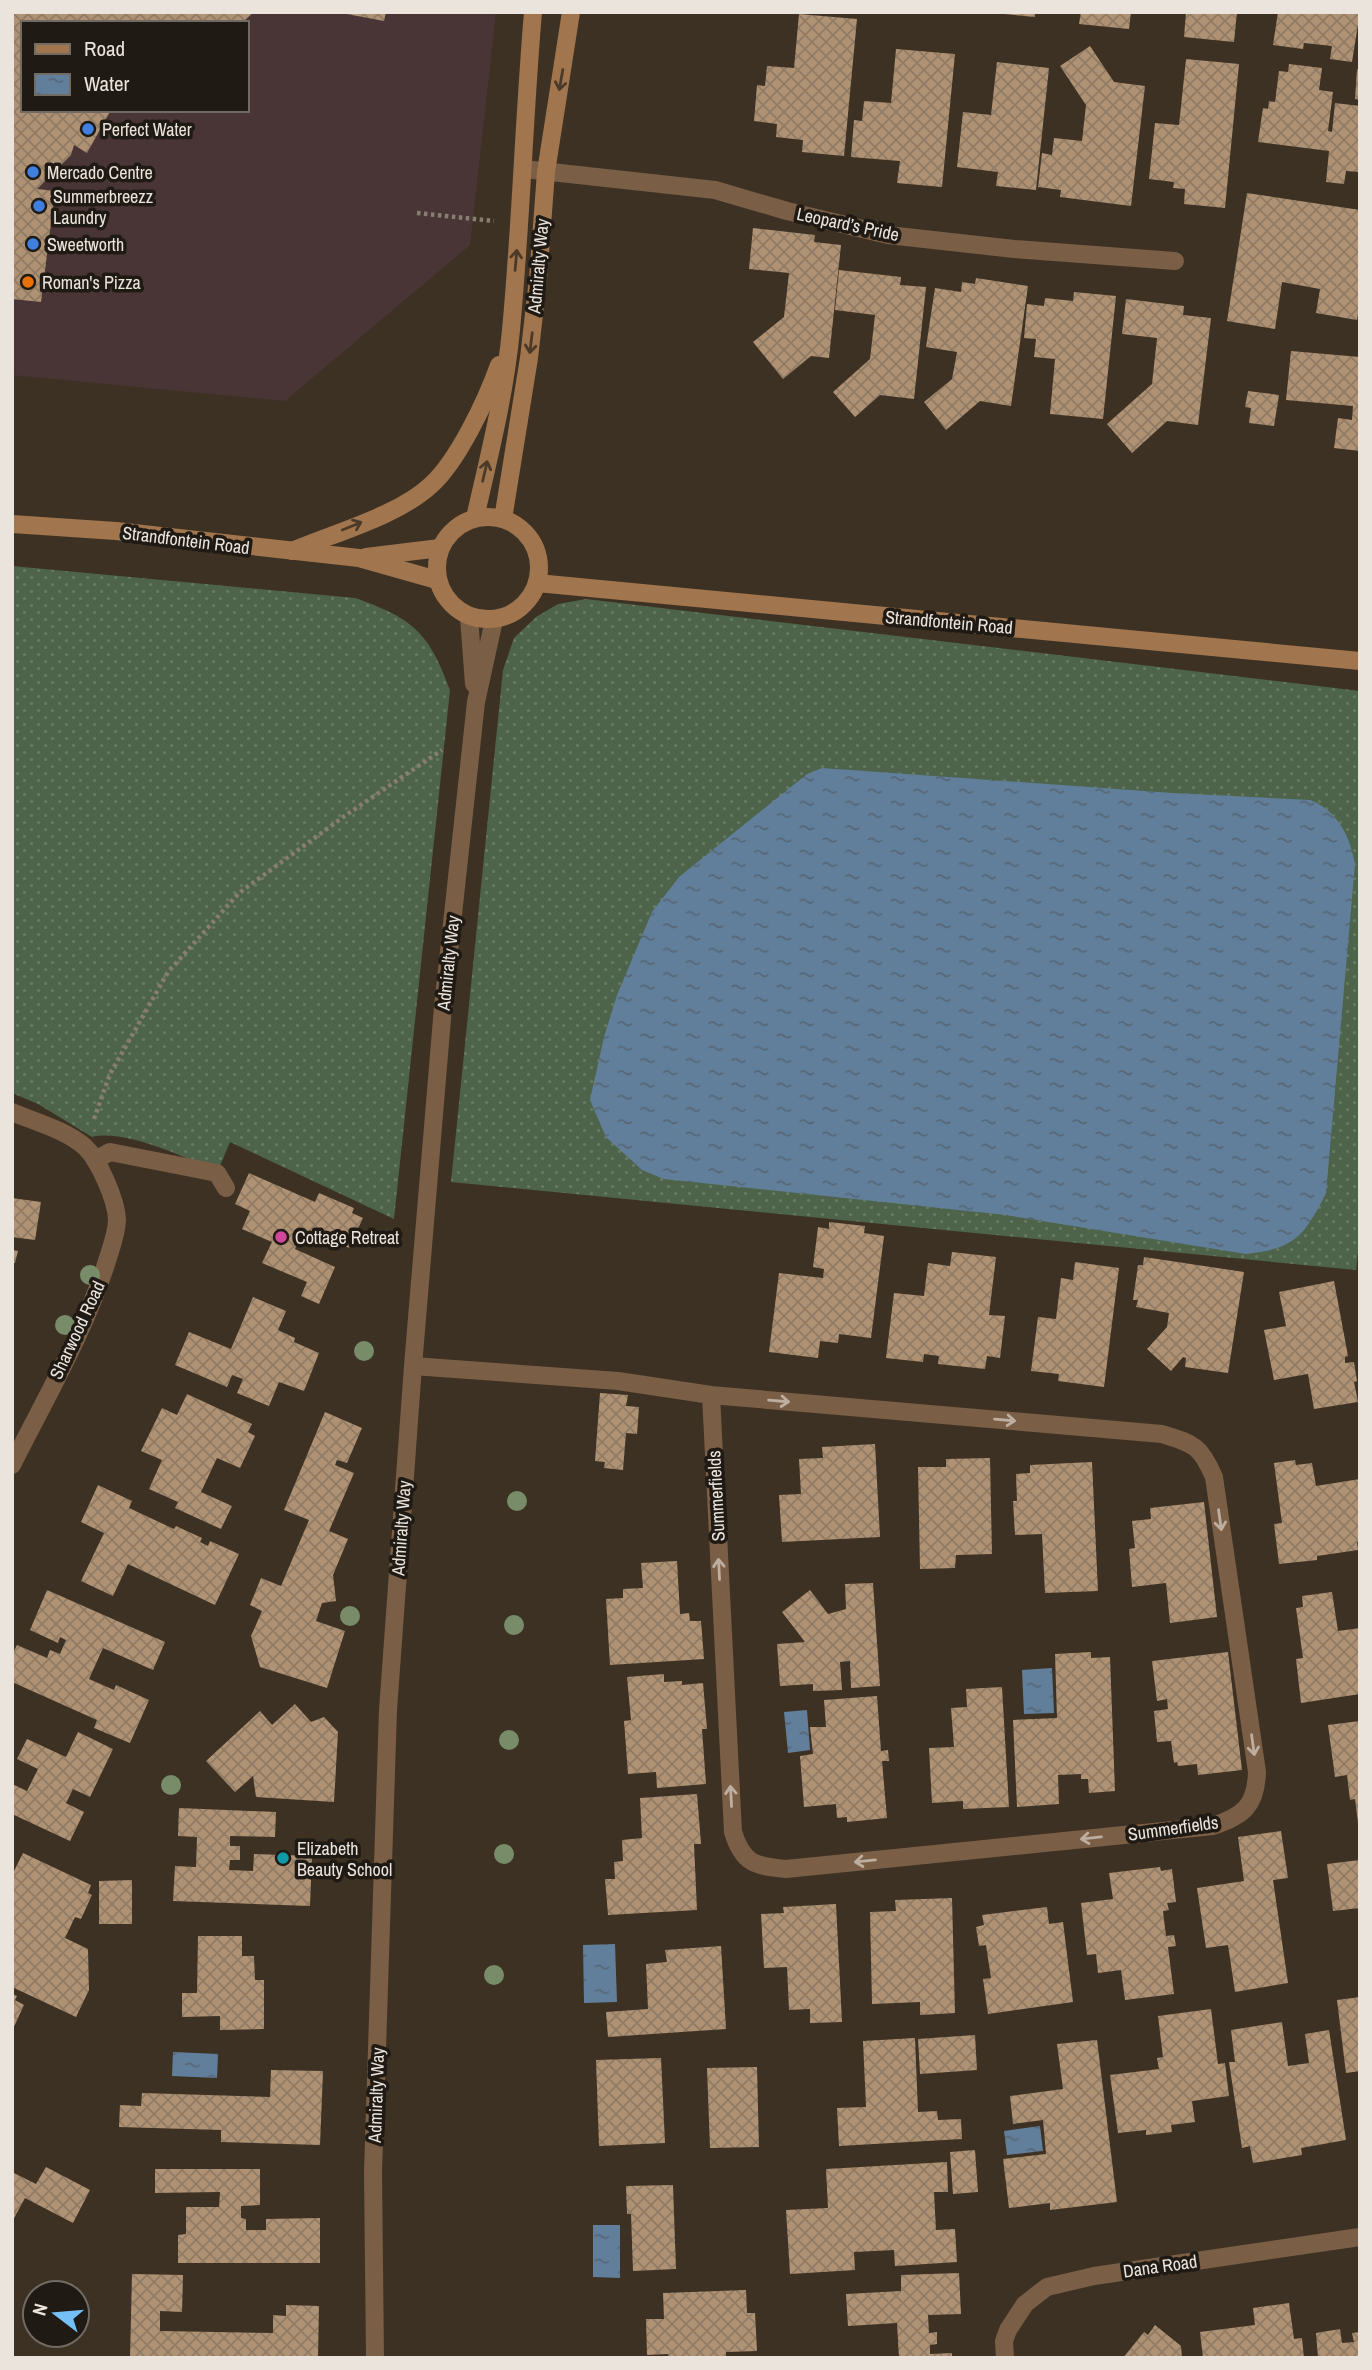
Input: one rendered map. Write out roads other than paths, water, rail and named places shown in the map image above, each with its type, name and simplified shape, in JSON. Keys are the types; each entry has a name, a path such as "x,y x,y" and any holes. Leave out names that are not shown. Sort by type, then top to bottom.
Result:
{"main road":[{"name":"Admiralty Way","path":"475,518 496,424 510,332 524,169 523,133 533,12"},
{"name":"Admiralty Way","path":"503,519 529,358 546,172 571,12"},
{"path":"288,552 399,507 432,485 461,446 497,370 510,332"},
{"path":"489,516 520,527 532,541 538,559 537,583 531,597 509,616 494,620 469,617 454,609 437,580 436,564 440,548 460,524 475,518 489,516"},
{"name":"Strandfontein Road","path":"12,524 116,531 359,558 437,580"},
{"name":"Strandfontein Road","path":"359,558 440,548"},
{"name":"Strandfontein Road","path":"537,583 1360,661"}],"street":[{"name":"Leopard’s Pride","path":"524,169 715,190 824,220 888,234 1014,249 1175,261"},
{"name":"Admiralty Way","path":"469,617 476,702"},
{"name":"Admiralty Way","path":"375,2358 373,2172 388,1710 443,1007 476,702 494,620"},
{"path":"12,1112 63,1134 89,1153 110,1152 140,1156 217,1173 226,1188"},
{"name":"Sharwood Road","path":"12,1465 98,1291 113,1243 117,1219 109,1189 89,1153"},
{"name":"Summerfields","path":"413,1366 618,1381 711,1395 1162,1434 1186,1441 1204,1454 1214,1477 1257,1772 1256,1790 1249,1805 1235,1819 1213,1826 786,1869 761,1867 748,1860 738,1847 733,1832 711,1395"},
{"name":"Dana Road","path":"1005,2358 1004,2341 1008,2330 1026,2304 1047,2287 1094,2276 1360,2238"}],"water":[{"path":"822,768 1310,800 1328,810 1346,834 1355,864 1326,1193 1312,1220 1304,1229 1287,1244 1246,1254 1006,1215 664,1179 642,1170 606,1137 590,1100 604,1037 617,995 652,912 679,877 807,774"},
{"path":"1052,1668 1054,1713 1024,1714 1022,1670"},
{"path":"807,1710 810,1750 788,1753 784,1712"},
{"path":"615,1944 617,2002 584,2003 583,1945"},
{"path":"173,2052 218,2054 217,2078 172,2076"},
{"path":"1040,2126 1043,2151 1007,2155 1004,2131"},
{"path":"593,2225 620,2225 620,2278 593,2277"}],"place":[{"name":"Perfect Water","path":"88,129"},
{"name":"Mercado Centre","path":"33,172"},
{"name":"Summerbreezz Laundry","path":"39,206"},
{"name":"Sweetworth","path":"33,244"},
{"name":"Roman's Pizza","path":"28,282"},
{"name":"Cottage Retreat","path":"281,1237"},
{"name":"Elizabeth Beauty School","path":"283,1858"}]}
